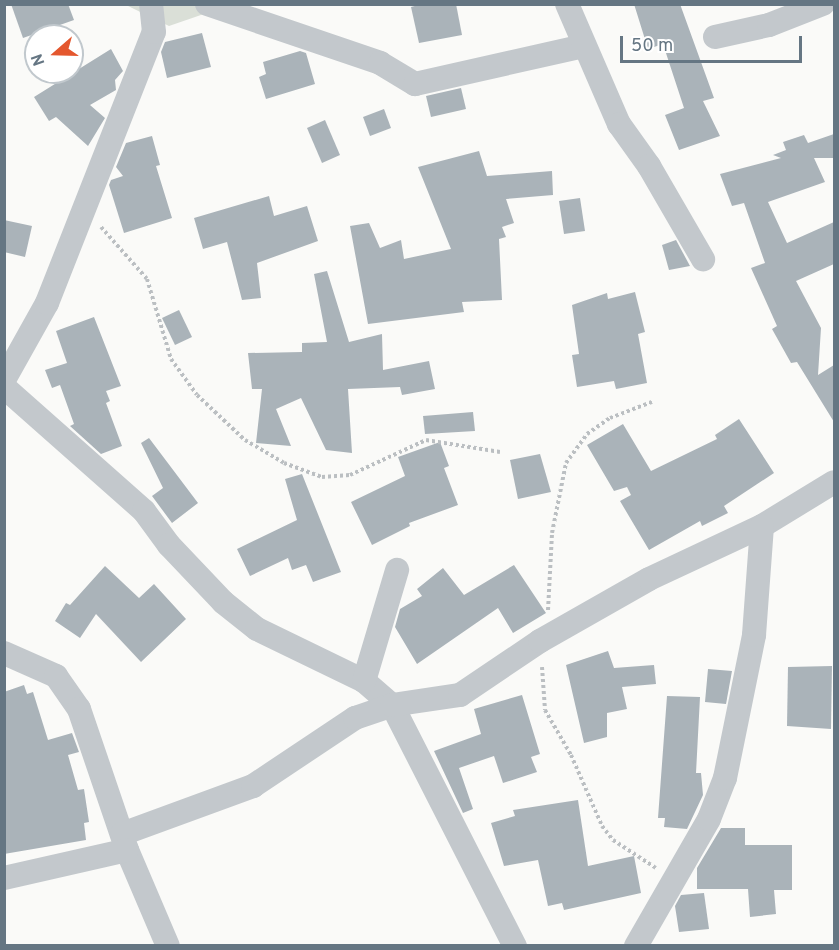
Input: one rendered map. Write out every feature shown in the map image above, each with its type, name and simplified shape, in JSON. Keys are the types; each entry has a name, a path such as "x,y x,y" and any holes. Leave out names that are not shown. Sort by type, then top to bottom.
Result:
{"street":[{"path":"4,380 47,303 82,209 154,32 150,4"},
{"path":"207,4 380,63 415,84 584,46"},
{"path":"567,4 619,124 703,259"},
{"path":"715,38 769,25 823,4"},
{"path":"4,387 144,511 169,545 223,602 257,629 364,681 392,705 515,945"},
{"path":"4,878 124,842 253,786 355,718 392,705 460,695 540,641 649,579 762,526 834,482"},
{"path":"636,945 709,819 725,778 754,635 762,526"},
{"path":"364,681 397,570"},
{"path":"4,653 56,676 79,709 124,842 168,945"}],"path":[{"path":"82,209 147,279 171,359 184,377 244,440 322,477 350,475 426,440 500,452"}],"shaded area":[{"path":"126,5 230,5 169,26"}],"building":[{"path":"11,4 68,4 74,20 63,24 24,24 23,38"},
{"path":"422,4 456,4 462,35 419,43 411,7"},
{"path":"634,4 680,4 714,98 703,101 720,136 679,150 665,115 684,108 663,44 648,49"},
{"path":"202,33 211,67 167,78 161,52 165,42"},
{"path":"111,49 123,71 115,80 116,90 90,105 105,118 88,146 56,117 49,121 34,97 55,84 84,84 84,66"},
{"path":"300,51 306,53 315,84 266,99 259,77 266,74 263,62"},
{"path":"461,88 466,109 431,117 426,96"},
{"path":"384,109 391,128 370,136 363,117"},
{"path":"325,120 340,155 322,163 307,128"},
{"path":"834,134 834,158 814,158 825,182 768,202 787,243 834,222 834,264 796,281 821,328 818,375 834,365 834,422 797,362 791,363 772,329 777,326 751,268 765,263 744,203 732,206 720,174 781,158 773,155 786,150 783,142 804,135 808,143"},
{"path":"152,136 160,165 156,166 172,218 124,233 109,185 111,180 123,176 116,167 126,143"},
{"path":"479,151 487,176 552,171 553,195 506,199 514,223 502,227 506,237 499,239 502,300 462,302 464,312 368,324 350,226 369,223 380,248 401,240 404,259 451,249 418,167"},
{"path":"269,196 274,216 307,206 318,241 257,263 261,298 242,300 227,242 203,249 194,218"},
{"path":"580,198 585,231 564,234 559,201"},
{"path":"4,220 32,226 25,257 4,252"},
{"path":"676,240 690,266 669,270 662,245"},
{"path":"327,271 349,342 382,334 383,370 429,361 435,389 402,395 400,387 348,389 352,453 326,450 301,398 276,409 291,446 256,443 262,389 252,389 248,353 302,352 302,343 327,342 314,274"},
{"path":"635,292 645,332 638,334 647,383 616,389 614,381 577,387 572,355 579,354 572,305 607,293 608,299"},
{"path":"179,310 192,337 175,345 162,318"},
{"path":"94,317 121,386 106,391 110,401 106,403 122,446 101,454 70,426 74,424 60,385 52,388 45,370 67,363 56,331"},
{"path":"473,412 475,431 425,434 423,416"},
{"path":"739,419 774,473 724,506 728,513 702,526 700,521 649,550 620,501 631,495 627,487 614,491 587,445 623,424 651,471 717,439 715,435"},
{"path":"149,438 198,503 172,523 152,496 163,488 141,443"},
{"path":"440,442 449,466 444,468 458,505 409,523 410,526 372,545 351,502 405,476 398,457"},
{"path":"540,454 551,492 518,499 510,460"},
{"path":"302,474 341,572 313,582 306,565 292,570 288,558 250,576 237,549 297,520 285,479"},
{"path":"514,565 546,613 513,633 498,608 417,664 395,627 400,609 422,596 417,589 443,568 464,595"},
{"path":"105,566 139,598 154,584 186,619 141,662 96,614 80,638 55,621 66,603 70,605"},
{"path":"608,651 614,668 654,665 656,684 622,687 627,709 607,713 607,737 584,743 566,665"},
{"path":"832,666 831,729 787,726 788,667"},
{"path":"708,669 732,671 726,704 705,702"},
{"path":"24,685 27,694 33,692 48,740 72,733 79,752 68,755 78,790 84,789 89,822 84,823 86,840 4,854 4,692"},
{"path":"522,695 540,754 531,757 537,772 503,783 494,756 459,768 473,809 463,813 434,751 481,734 474,709"},
{"path":"667,696 700,697 696,773 701,773 703,795 687,829 664,827 665,818 658,818"},
{"path":"578,800 588,866 634,856 641,893 564,910 562,903 548,906 538,860 504,866 491,823 515,816 513,810"},
{"path":"721,828 745,828 745,845 792,845 792,890 774,890 776,914 750,917 748,889 697,889 697,868"},
{"path":"704,893 709,929 679,932 675,906 681,895"}]}
